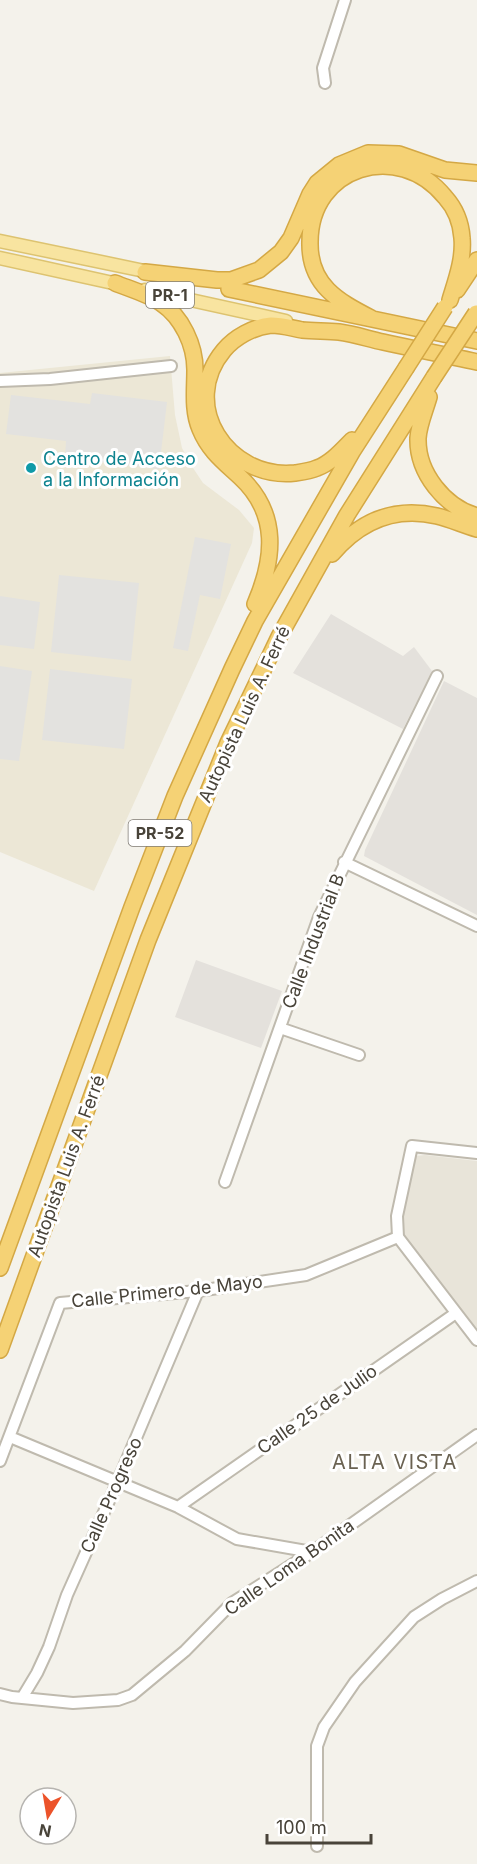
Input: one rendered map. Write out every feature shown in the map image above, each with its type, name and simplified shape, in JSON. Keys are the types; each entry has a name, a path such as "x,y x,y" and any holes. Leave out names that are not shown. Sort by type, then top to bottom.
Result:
{"highway":[{"path":"145,272 231,280 259,270 276,257 291,238 309,194 317,183 339,165 368,153 399,154 445,170 477,173"},
{"path":"371,318 345,305 324,287 312,261 310,249 311,223 322,198 331,187 347,176 373,166 391,166 418,173 432,182 449,201 456,215 462,238 460,264 448,304"},
{"name":"Autopista Luis A. Ferré","path":"0,1268 170,807 232,669 272,591 352,452 477,260"},
{"path":"115,283 161,303 184,330 195,362 194,403 198,426 214,454 242,478 250,489 268,523 271,537 267,571 251,614 237,642 232,669"},
{"name":"PR-1","path":"229,289 477,341"},
{"name":"Autopista Luis A. Ferré","path":"0,1350 148,940 228,743 279,637 347,515 477,313"},
{"path":"339,332 269,326 252,330 238,337 219,356 210,374 207,401 212,427 220,440 244,462 255,468 288,473 318,468 339,454 372,421"},
{"name":"PR-1","path":"339,332 477,362"},
{"path":"434,377 419,427 421,461 442,495 466,513 477,516"},
{"path":"279,637 329,558 342,542 362,526 391,516 421,513 477,529"}],"main road":[{"name":"PR-1","path":"0,241 229,289"},
{"name":"PR-1","path":"0,258 339,332"}],"street":[{"path":"325,83 323,68 345,0"},
{"path":"0,381 50,379 171,366"},
{"name":"Calle Industrial B","path":"225,1182 319,917 437,676"},
{"path":"344,862 477,926"},
{"path":"280,1028 359,1055"},
{"path":"477,1153 412,1146 397,1216 398,1237 477,1340"},
{"name":"Calle Primero de Mayo","path":"0,1461 60,1303 198,1291 306,1275 398,1237"},
{"name":"Calle Progreso","path":"22,1698 41,1664 67,1595 198,1291"},
{"name":"Calle 25 de Julio","path":"178,1507 456,1312"},
{"name":"Calle Loma Bonita","path":"0,1694 73,1703 104,1702 126,1698 185,1651 232,1603 312,1552 477,1435"},
{"path":"10,1437 178,1507 237,1539 312,1552"},
{"path":"317,1846 317,1746 324,1726 355,1682 414,1617 441,1599 477,1581"}],"shaded area":[{"path":"170,356 175,415 182,448 203,483 239,510 254,528 252,543 94,891 0,852 0,373"},
{"path":"92,393 167,402 159,469 65,458 66,441 6,434 11,395 90,404"},
{"path":"195,537 231,544 220,599 200,595 188,651 173,648"},
{"path":"59,575 139,583 131,661 51,652"},
{"path":"0,596 40,602 34,649 0,645"},
{"path":"331,614 403,656 414,647 432,671 403,729 293,673"},
{"path":"0,666 32,671 19,761 0,759"},
{"path":"50,669 132,679 124,749 42,740"},
{"path":"444,681 477,698 477,915 364,856"},
{"path":"196,960 282,991 261,1048 175,1017"},
{"path":"416,1156 477,1161 477,1334 404,1240 401,1222"}],"place":[{"name":"Centro de Acceso a la Información","path":"31,468"}],"district":[{"name":"ALTA VISTA","path":"395,1462"}]}
